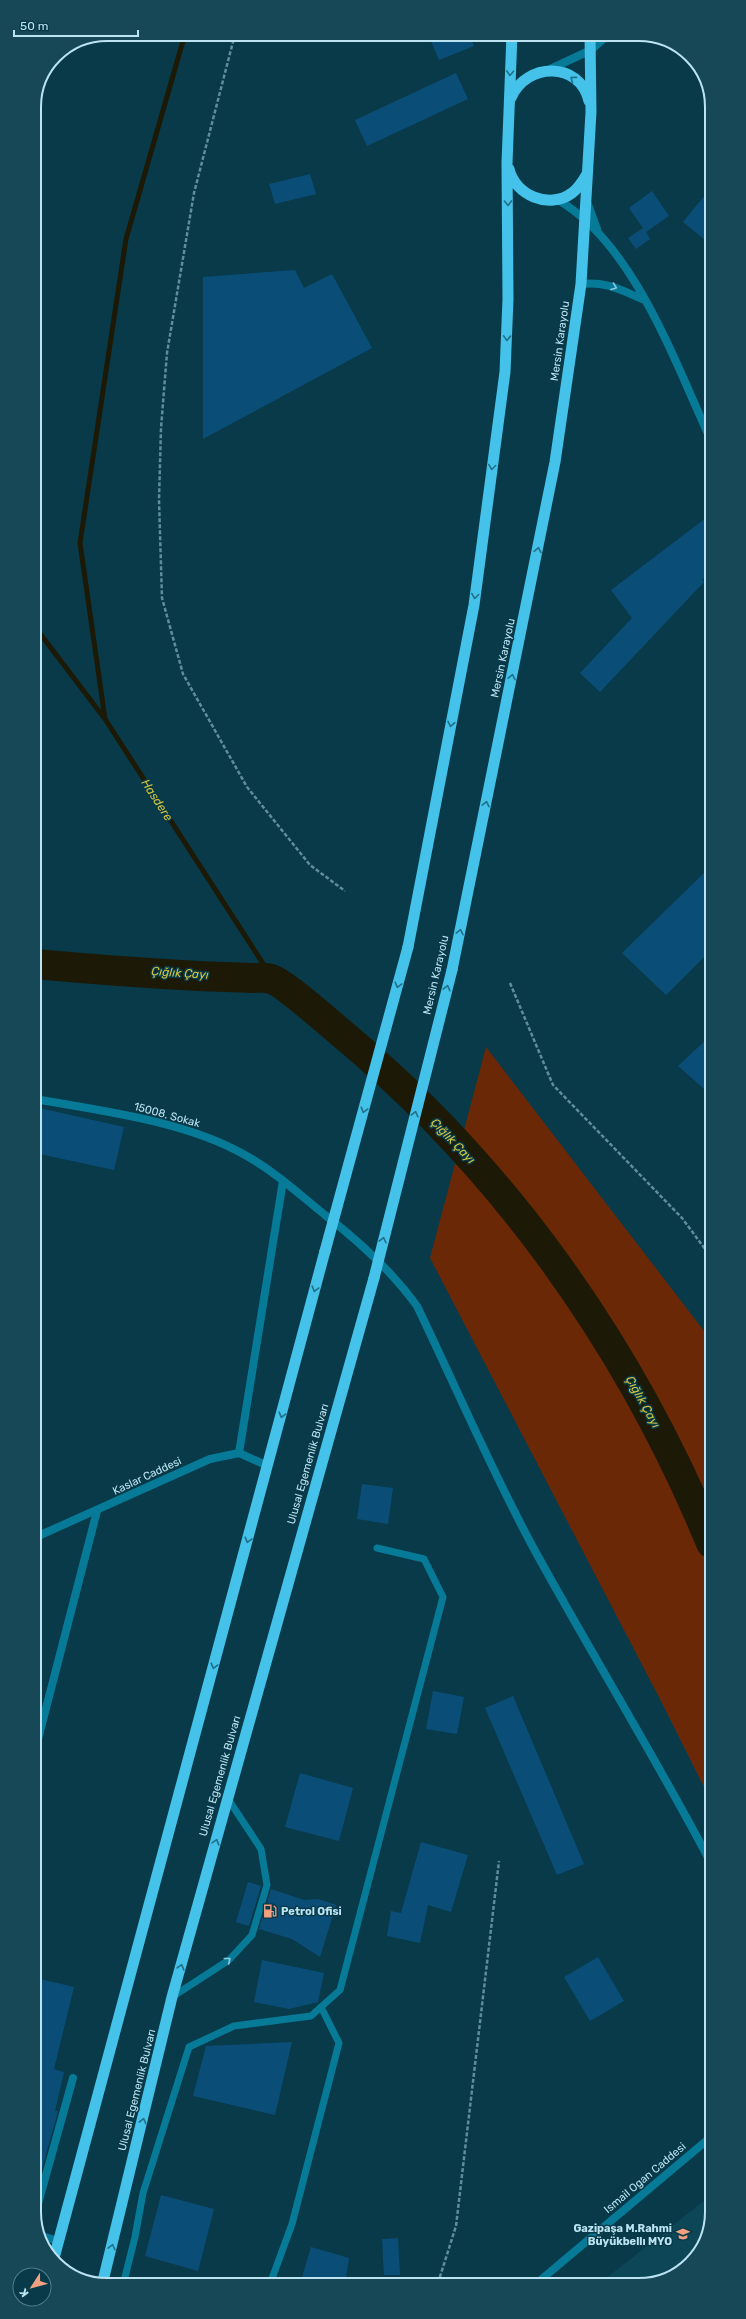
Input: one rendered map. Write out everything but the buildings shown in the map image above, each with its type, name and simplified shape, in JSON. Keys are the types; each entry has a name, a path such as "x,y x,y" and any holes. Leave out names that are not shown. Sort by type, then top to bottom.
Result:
{"highway":[{"path":"55,2253 408,947 474,604 505,372 508,299 507,163 512,41"},
{"name":"Mersin Karayolu","path":"374,1278 452,970 555,462 582,284 591,112 590,41"},
{"path":"509,102 514,90 523,80 534,73 547,70 560,72 572,78 582,87 588,99 591,112"},
{"path":"507,163 511,176 519,188 530,196 544,200 558,200 571,194 581,185 588,173"},
{"name":"Ulusal Egemenlik Bulvarı","path":"104,2278 172,1997 374,1278"}],"street":[{"path":"547,70 590,50 601,41"},
{"path":"586,199 597,230 645,300 705,427"},
{"path":"558,200 597,230"},
{"path":"582,284 597,282 609,285 645,300"},
{"name":"15008. Sokak","path":"41,1100 124,1115 192,1133 220,1142 246,1155 283,1181 381,1262 400,1282 416,1306 494,1470 534,1549 625,1707 705,1852"},
{"path":"268,1466 239,1453 283,1181"},
{"name":"Kaslar Caddesi","path":"41,1535 98,1511 210,1458 239,1453"},
{"path":"41,1728 98,1511"},
{"path":"41,2193 73,2078"},
{"name":"Ismail Ogan Caddesi","path":"543,2278 705,2142"},
{"path":"46,2237 58,2241"}],"lane":[{"path":"126,2278 136,2237 143,2193 189,2047 234,2026 311,2016 340,1990 442,1596 424,1559 377,1548"},
{"path":"172,1997 230,1960 252,1935 267,1885 261,1849 228,1799"},
{"path":"272,2278 292,2224 339,2043 321,2006"}],"path":[{"path":"233,41 194,193 167,353 161,428 159,500 162,598 183,674 247,787 310,865 345,890"},
{"path":"510,983 553,1085 682,1218 705,1249"},
{"path":"440,2278 456,2226 499,1861"}],"shaded area":[{"path":"486,1047 705,1332 705,1789 662,1703 430,1258"},
{"name":"Gazipaşa M.Rahmi Büyükbellı MYO","path":"705,2200 705,2212 701,2233 698,2241 686,2259 675,2267 656,2276 639,2278 606,2278"}],"waterway":[{"path":"105,719 80,543 126,239 183,41"},
{"name":"Hasdere","path":"41,635 105,719 273,979"},
{"name":"Çığlık Çayı","path":"41,964 158,974 269,978 295,994 340,1032 400,1085 456,1142 508,1202 557,1265 601,1331 642,1399 679,1470 705,1529"}],"place":[{"name":"Petrol Ofisi","path":"270,1911"},
{"name":"Gazipaşa M.Rahmi Büyükbellı MYO","path":"683,2234"}]}
